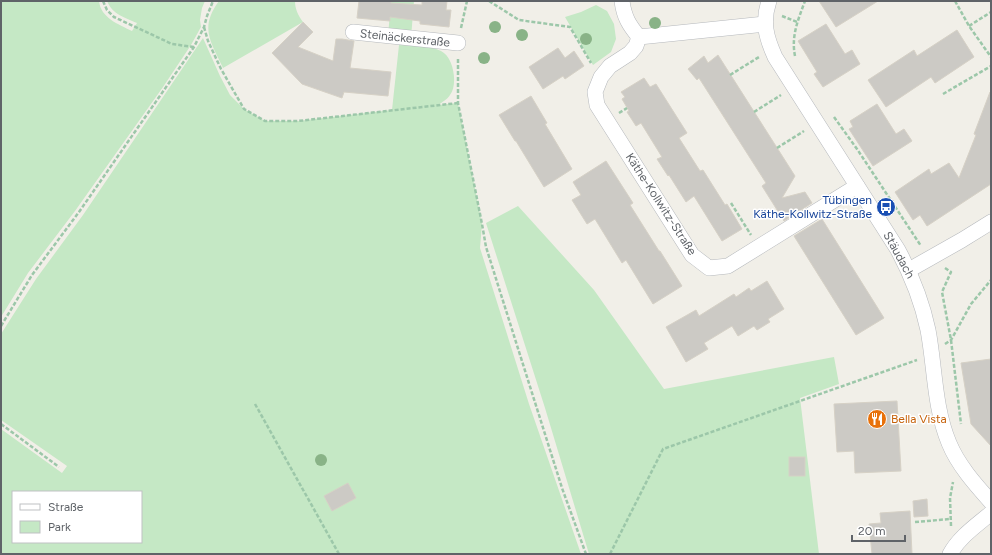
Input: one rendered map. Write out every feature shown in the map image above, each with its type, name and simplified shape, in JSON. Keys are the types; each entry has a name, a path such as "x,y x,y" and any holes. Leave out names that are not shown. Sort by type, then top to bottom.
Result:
{"street":[{"path":"622,1 623,11 628,23 639,37 765,24"},
{"name":"Stäudach","path":"769,1 766,10 765,24 771,49 816,123 898,250 909,270 924,314 932,355 939,410 949,444 966,472 991,502"},
{"name":"Steinäckerstraße","path":"353,32 458,43"},
{"name":"Käthe-Kollwitz-Straße","path":"639,37 636,46 630,53 610,66 601,77 595,92 597,105 693,257 709,268 728,266 857,186"},
{"path":"909,270 991,222"},
{"path":"952,550 963,537 991,513"}],"path":[{"path":"103,1 107,10 114,17 172,44 194,47"},
{"path":"1,326 32,276 79,212 194,47 204,27 213,1"},
{"path":"467,1 458,43 458,103 486,247 562,488 586,554"},
{"path":"489,1 519,20 570,27 601,77"},
{"path":"955,1 969,26 991,57"},
{"path":"969,26 991,12"},
{"path":"204,27 208,41 221,69 244,108 265,121 306,120 458,103"},
{"path":"730,75 771,49"},
{"path":"943,94 991,66"},
{"path":"754,112 794,87"},
{"path":"777,148 816,123"},
{"path":"732,203 758,247"},
{"path":"610,554 663,449 932,355 951,340 971,304 991,280"},
{"path":"255,404 339,554"},
{"path":"1,424 59,467"},
{"path":"952,550 950,498 957,459"},
{"path":"914,522 950,519"}],"green space":[{"path":"1,1 99,1 103,12 111,20 132,31 137,23 116,13 109,6 107,1 205,1 200,20 201,27 191,45 75,211 28,273 1,317"},
{"path":"219,1 295,1 297,12 303,22 223,68 211,42 208,27 213,11"},
{"path":"391,1 414,1 411,38 388,36"},
{"path":"596,5 607,11 614,24 616,39 611,52 593,65 565,17"},
{"path":"203,38 230,95 244,109 265,121 298,121 392,110 399,45 426,47 441,51 449,59 452,65 454,85 449,97 438,105 458,103 482,224 480,248 529,404 581,554 1,554 1,429 62,473 67,466 1,420 1,334 36,279 83,215"},
{"path":"518,206 594,290 664,389 834,357 839,384 800,398 819,554 589,554 545,408 486,223"}],"building":[{"path":"359,1 391,1 391,3 422,5 422,1 447,1 446,10 451,10 449,27 420,24 420,21 390,17 390,21 357,18"},
{"path":"819,1 878,1 836,27"},
{"path":"303,22 313,32 298,47 333,61 336,39 354,41 350,68 391,72 388,96 344,92 342,98 302,84 272,53"},
{"path":"826,24 845,54 852,50 860,64 823,87 814,74 817,72 798,41"},
{"path":"957,30 974,57 935,83 931,77 886,107 868,80 914,50 917,56"},
{"path":"558,48 565,58 574,51 584,66 565,79 563,76 543,89 529,67"},
{"path":"718,55 795,176 782,198 805,192 812,203 784,221 762,186 766,183 699,78 697,80 688,69 704,56 708,63"},
{"path":"644,78 650,87 656,84 687,133 679,138 700,171 703,170 725,205 727,204 742,229 722,241 694,196 686,202 657,159 662,157 641,123 636,126 627,112 629,111 622,99 625,97 621,92"},
{"path":"990,92 991,184 927,226 920,215 913,220 895,192 929,169 931,174 949,163 959,178 976,135 974,134"},
{"path":"531,96 547,123 545,124 572,169 544,187 499,115"},
{"path":"877,104 896,134 904,129 912,141 873,166 849,129 853,127 850,121"},
{"path":"606,161 633,203 630,205 682,286 653,304 626,260 622,263 595,219 587,224 572,200 581,195 573,182"},
{"path":"822,219 884,318 856,335 794,236"},
{"path":"767,281 784,309 768,319 770,322 757,330 754,326 738,336 732,326 704,343 708,349 686,362 666,327 696,310 699,316 734,294 736,297 749,288 751,291"},
{"path":"991,359 991,446 971,424 961,363"},
{"path":"897,401 901,471 855,473 854,451 837,452 834,404"},
{"path":"789,457 805,457 805,476 789,476"},
{"path":"348,483 356,498 332,511 324,496"},
{"path":"927,499 928,516 914,517 913,501"},
{"path":"910,511 912,554 872,554 869,524 881,523 880,513"}],"place":[{"name":"Tübingen Käthe-Kollwitz-Straße","path":"886,207"},
{"name":"Bella Vista","path":"877,419"}]}
